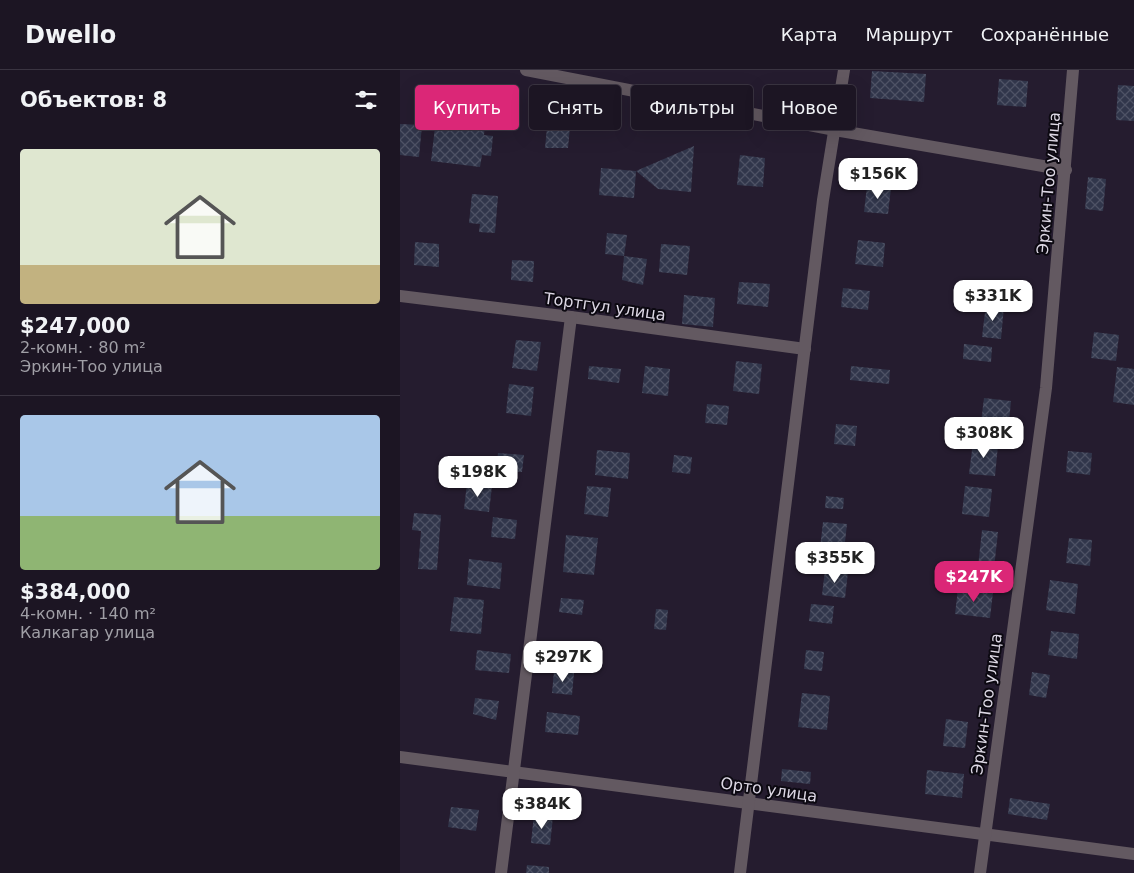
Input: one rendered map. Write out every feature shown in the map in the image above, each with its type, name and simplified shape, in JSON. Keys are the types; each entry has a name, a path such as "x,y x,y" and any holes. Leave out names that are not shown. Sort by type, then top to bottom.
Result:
{"street":[{"path":"526,70 581,75 763,114"},
{"path":"842,85 844,70"},
{"name":"Эркин-Тоо улица","path":"980,873 1046,388 1073,70"},
{"path":"740,873 823,200 835,130 1066,170"},
{"name":"Тортгул улица","path":"400,296 805,349"},
{"path":"501,873 571,317"},
{"name":"Орто улица","path":"400,757 1134,854"}],"building":[{"path":"872,71 926,74 924,102 870,98"},
{"path":"999,79 1028,81 1026,107 997,105"},
{"path":"1118,85 1134,86 1134,121 1116,120"},
{"path":"400,124 415,125 415,130 422,130 419,157 400,155"},
{"path":"435,130 484,130 484,135 493,136 491,156 482,155 480,167 431,161"},
{"path":"547,130 570,130 568,148 545,148"},
{"path":"694,146 691,192 658,189 636,171"},
{"path":"740,155 765,158 763,187 737,185"},
{"path":"601,168 636,171 634,198 599,195"},
{"path":"1088,177 1106,179 1103,211 1085,209"},
{"path":"867,186 891,188 888,214 864,212"},
{"path":"472,194 498,196 495,233 479,232 480,224 469,223"},
{"path":"607,233 627,235 624,256 605,254"},
{"path":"858,240 885,243 883,267 855,264"},
{"path":"415,242 439,244 439,267 414,265"},
{"path":"661,244 690,246 687,275 659,272"},
{"path":"624,256 647,259 643,285 622,280"},
{"path":"512,260 534,261 533,282 511,280"},
{"path":"739,282 770,284 768,307 737,304"},
{"path":"843,288 870,291 868,310 841,307"},
{"path":"684,295 715,298 713,327 682,324"},
{"path":"986,304 1004,306 1001,339 982,337"},
{"path":"1094,332 1119,335 1116,361 1091,358"},
{"path":"516,340 541,342 537,371 512,368"},
{"path":"964,344 992,347 991,362 963,359"},
{"path":"736,361 762,364 759,394 733,391"},
{"path":"589,366 621,369 619,383 588,379"},
{"path":"645,366 670,369 668,396 642,393"},
{"path":"851,366 890,370 889,384 850,380"},
{"path":"1117,367 1134,369 1134,405 1113,402"},
{"path":"509,384 534,387 531,416 506,413"},
{"path":"984,398 1011,401 1007,442 979,439"},
{"path":"707,404 729,406 727,425 705,423"},
{"path":"836,424 857,426 855,446 834,444"},
{"path":"973,442 998,445 995,476 969,474"},
{"path":"597,450 630,453 628,479 595,475"},
{"path":"1068,451 1092,453 1090,475 1066,472"},
{"path":"498,453 524,455 522,472 496,470"},
{"path":"674,455 692,457 690,474 672,472"},
{"path":"467,483 492,486 489,512 464,509"},
{"path":"587,486 611,488 608,517 584,514"},
{"path":"965,486 992,489 989,517 962,514"},
{"path":"826,496 844,498 843,509 825,508"},
{"path":"414,513 441,515 437,570 418,569 421,531 412,530"},
{"path":"493,517 517,520 515,539 491,537"},
{"path":"823,522 847,524 844,551 820,548"},
{"path":"982,530 998,532 993,577 977,576"},
{"path":"566,535 598,538 594,575 563,572"},
{"path":"1069,538 1092,540 1090,566 1066,563"},
{"path":"469,559 502,563 500,589 467,585"},
{"path":"825,570 848,572 845,598 822,595"},
{"path":"1050,580 1078,584 1075,614 1046,610"},
{"path":"958,589 993,592 990,618 955,614"},
{"path":"454,597 484,600 481,634 450,631"},
{"path":"561,598 584,600 582,615 559,612"},
{"path":"811,604 834,606 832,624 809,621"},
{"path":"656,609 668,610 666,630 654,629"},
{"path":"1051,631 1079,634 1077,659 1048,655"},
{"path":"554,646 575,648 573,664 553,662"},
{"path":"477,650 511,654 509,673 475,670"},
{"path":"806,650 824,652 822,671 804,669"},
{"path":"554,671 574,673 572,695 552,693"},
{"path":"1032,672 1050,675 1046,698 1029,695"},
{"path":"802,693 830,696 827,730 798,727"},
{"path":"475,698 499,701 496,720 473,714"},
{"path":"547,712 580,716 578,735 545,732"},
{"path":"946,719 968,722 965,748 943,746"},
{"path":"782,769 811,772 810,784 781,781"},
{"path":"927,770 964,774 962,798 925,794"},
{"path":"1010,798 1050,804 1047,820 1008,814"},
{"path":"451,807 479,810 476,831 448,827"},
{"path":"534,814 553,816 550,845 531,843"},
{"path":"527,865 549,867 549,873 526,873"}]}
